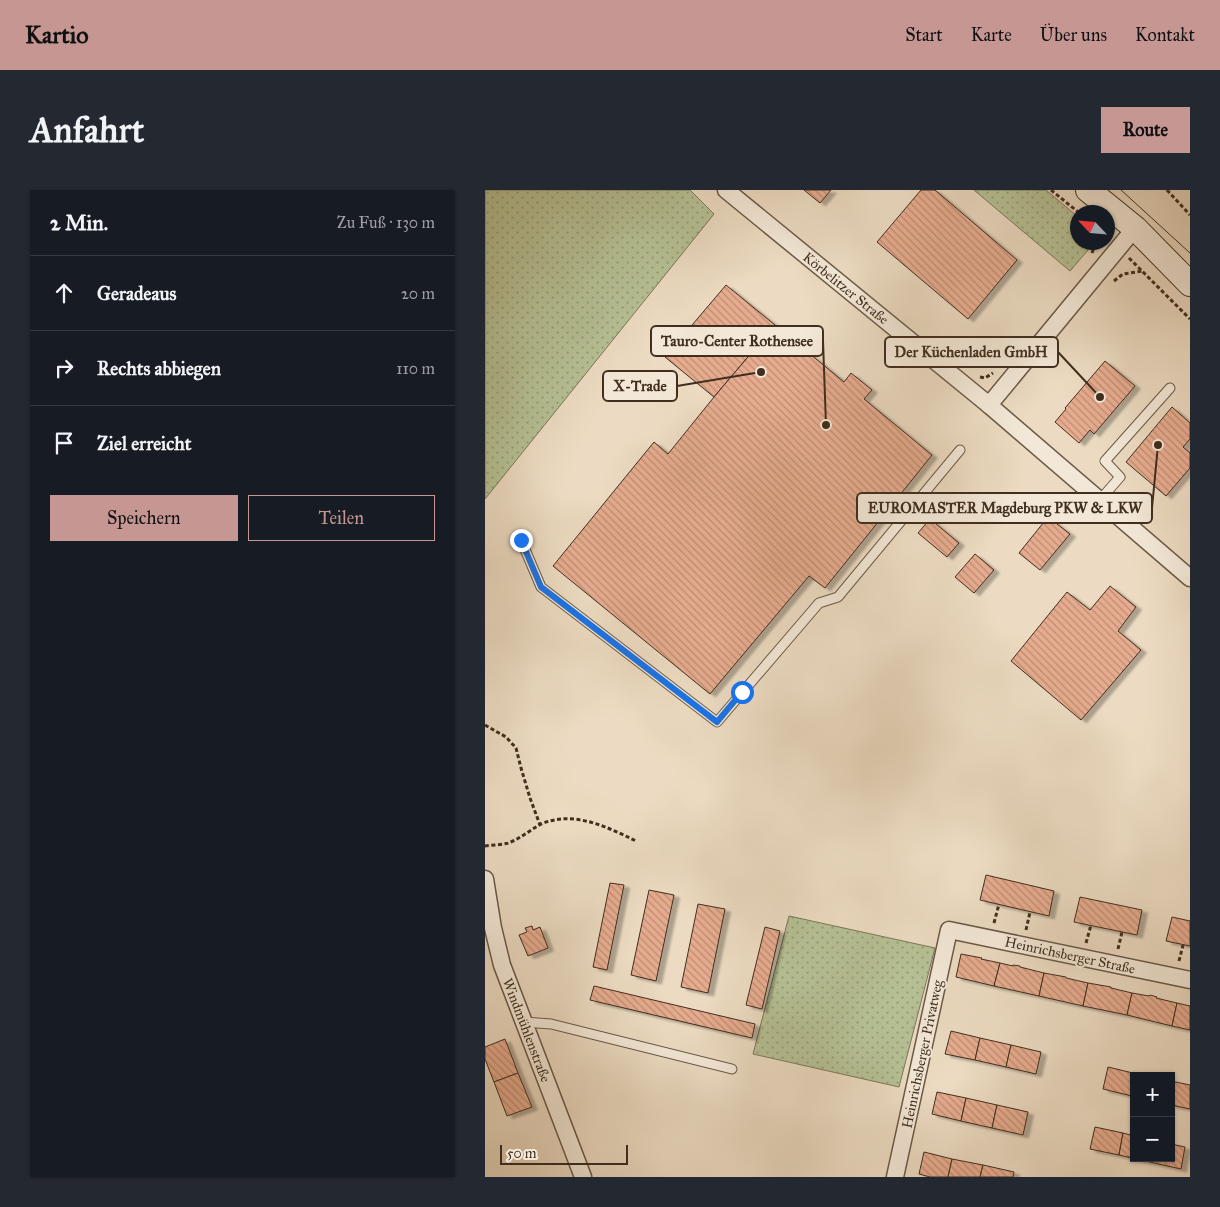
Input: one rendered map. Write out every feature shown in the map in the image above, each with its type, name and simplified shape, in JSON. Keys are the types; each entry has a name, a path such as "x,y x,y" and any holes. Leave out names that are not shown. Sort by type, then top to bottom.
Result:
{"main road":[{"path":"1088,190 1135,228 1190,284"}],"street":[{"name":"Körbelitzer Straße","path":"726,190 989,406 1190,578"},
{"path":"989,406 1135,228"},
{"name":"Windmühlenstraße","path":"485,879 498,953 583,1177"},
{"name":"Heinrichsberger Straße","path":"949,930 1190,980"},
{"name":"Heinrichsberger Privatweg","path":"895,1177 949,930"}],"lane":[{"path":"1100,500 1120,477 1105,462 1170,388"},
{"path":"521,540 541,587 717,722 819,603 838,597 960,450"},
{"path":"524,1022 551,1024 732,1069"}],"path":[{"path":"1051,190 1070,205"},
{"path":"1167,190 1190,215"},
{"path":"1137,265 1190,319"},
{"path":"485,725 506,737 516,748 540,825"},
{"path":"485,846 508,843 540,825 552,820 565,818 607,827 636,841"},
{"path":"994,923 999,904"},
{"path":"1026,930 1030,912"},
{"path":"1086,944 1091,925"},
{"path":"1118,950 1122,932"},
{"path":"1179,964 1183,945"}],"green space":[{"path":"485,190 690,190 714,214 485,499"},
{"path":"974,190 1046,190 1070,210 1070,250 1088,250 1070,271"},
{"path":"789,916 935,948 899,1087 753,1054"}],"building":[{"path":"804,190 831,190 820,203"},
{"path":"921,190 935,190 1017,260 968,319 877,242"},
{"path":"726,285 775,325 714,397 665,357"},
{"path":"775,325 844,382 851,373 872,390 864,399 932,455 825,588 809,576 710,694 553,566 654,442 668,454"},
{"path":"1105,361 1135,386 1094,434 1090,430 1079,443 1055,422"},
{"path":"1172,407 1190,423 1190,439 1183,447 1190,453 1190,468 1166,496 1126,462"},
{"path":"1048,517 1070,534 1040,570 1019,553"},
{"path":"930,519 959,543 947,557 918,533"},
{"path":"975,554 994,570 974,593 955,577"},
{"path":"1110,586 1136,607 1118,631 1141,650 1081,720 1011,661 1067,592 1090,610"},
{"path":"986,875 1054,891 1049,916 980,900"},
{"path":"610,883 624,885 607,970 593,967"},
{"path":"649,890 674,895 656,981 631,975"},
{"path":"1080,897 1142,910 1137,935 1074,922"},
{"path":"698,904 725,909 708,993 681,987"},
{"path":"1172,917 1190,921 1190,946 1166,941"},
{"path":"532,926 533,930 540,927 548,948 528,956 519,935 527,932 525,928"},
{"path":"765,927 780,931 762,1009 746,1005"},
{"path":"961,954 1000,963 994,986 956,977"},
{"path":"1000,963 1020,966 1044,973 1039,996 994,986"},
{"path":"1044,973 1088,983 1083,1006 1039,996"},
{"path":"1088,983 1132,993 1127,1015 1083,1006"},
{"path":"594,986 755,1024 752,1038 590,1000"},
{"path":"1132,993 1150,995 1177,1003 1172,1026 1127,1015"},
{"path":"1177,1003 1190,1006 1190,1030 1172,1026"},
{"path":"951,1031 980,1038 975,1060 945,1054"},
{"path":"980,1038 1011,1045 1006,1067 975,1060"},
{"path":"505,1039 518,1073 494,1082 485,1059 485,1047"},
{"path":"1011,1045 1041,1052 1036,1074 1006,1067"},
{"path":"1108,1067 1130,1072 1130,1096 1103,1089"},
{"path":"518,1073 532,1107 507,1116 494,1082"},
{"path":"1175,1082 1190,1085 1190,1109 1175,1106"},
{"path":"937,1092 966,1098 961,1121 932,1114"},
{"path":"966,1098 997,1105 992,1128 961,1121"},
{"path":"997,1105 1028,1112 1023,1135 992,1128"},
{"path":"1095,1127 1123,1133 1119,1155 1090,1149"},
{"path":"1123,1133 1130,1135 1130,1157 1119,1155"},
{"path":"1175,1145 1185,1147 1181,1169 1150,1162 1175,1162"},
{"path":"924,1152 952,1159 948,1177 930,1177 919,1174"},
{"path":"952,1159 983,1165 980,1177 948,1177"},
{"path":"983,1165 1014,1172 1013,1177 980,1177"}],"tram line":[{"path":"1121,190 1190,253"}],"place":[{"name":"X-Trade","path":"761,372"},
{"name":"Der Küchenladen GmbH","path":"1100,397"},
{"name":"Tauro-Center Rothensee","path":"826,425"},
{"name":"EUROMASTER Magdeburg PKW & LKW","path":"1158,445"}],"route":[{"path":"521,540 541,587 717,722 742,692"}]}
